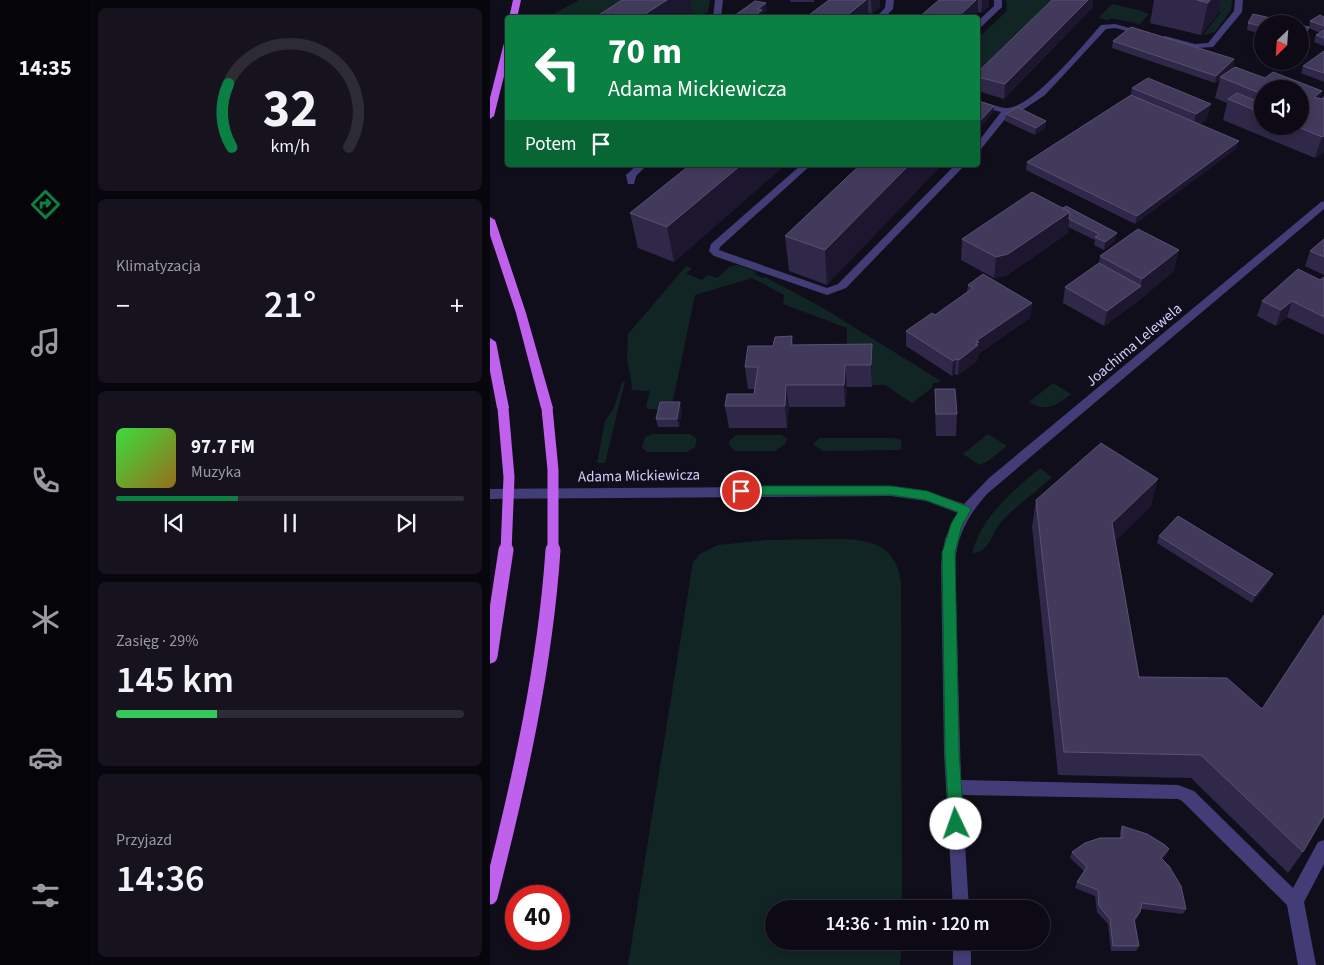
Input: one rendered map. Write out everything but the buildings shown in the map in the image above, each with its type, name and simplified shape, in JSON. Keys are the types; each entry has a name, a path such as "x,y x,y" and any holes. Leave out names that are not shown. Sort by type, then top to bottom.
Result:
{"main road":[{"path":"514,15 517,0"},
{"path":"490,116 505,54"},
{"path":"490,220 521,313 547,408 551,437 554,502 552,578 538,685 507,829 490,897"},
{"path":"490,342 503,408 508,476 507,535 500,608 490,656"}],"street":[{"path":"717,15 719,0"},
{"path":"882,15 890,8 890,0"},
{"path":"980,23 998,7 998,0"},
{"path":"980,104 1007,111 1021,107 1042,94 1104,27 1114,26 1195,46 1210,46 1238,12 1239,0"},
{"path":"980,144 1007,111"},
{"path":"631,182 631,175 640,167"},
{"path":"804,167 715,246 714,250 718,254 827,292 842,286 958,167"},
{"name":"Joachima Lelewela","path":"961,900 952,752 948,553 957,524 965,510 993,481 1324,204"},
{"name":"Adama Mickiewicza","path":"490,494 891,491 927,496 965,510"},
{"path":"955,787 1178,792 1188,796 1295,901 1307,965"},
{"path":"1295,901 1324,848"},
{"path":"962,950 962,965"}],"green space":[{"path":"579,0 710,0 708,12 702,15 691,15 673,10 657,15 552,15"},
{"path":"1006,0 1062,0 980,82 980,36 1007,11"},
{"path":"1170,0 1232,0 1231,10 1215,32 1203,35 1221,12"},
{"path":"1112,4 1149,14 1140,24 1111,18 1108,20 1099,18"},
{"path":"737,265 757,272 754,273 823,308 941,381 932,384 932,388 912,403 885,385 872,385 872,366 847,366 847,328 783,304 784,295 752,278 695,295 671,410 648,409 646,406 650,391 631,390 627,358 628,334 686,266 692,268 686,274 702,280 708,275 717,278 729,267"},
{"path":"625,381 605,463 597,463 605,421 614,408 622,382"},
{"path":"1053,383 1071,394 1056,404 1046,407 1029,402"},
{"path":"652,434 690,434 697,439 695,447 687,452 647,452 642,447 645,437"},
{"path":"988,434 1007,446 988,461 979,465 963,454"},
{"path":"736,435 782,435 787,439 785,444 775,451 735,451 729,445 730,440"},
{"path":"820,438 893,438 901,440 902,449 823,451 813,444"},
{"path":"1040,468 1052,477 1002,521 983,550 972,553 983,527 999,506"},
{"path":"842,539 864,541 889,553 898,570 901,582 902,900 765,900 765,950 901,950 900,965 628,965 693,562 700,554 718,545 766,540"}],"route":[{"path":"741,491 910,492 965,510 957,524 948,553 952,752 956,824"}]}
